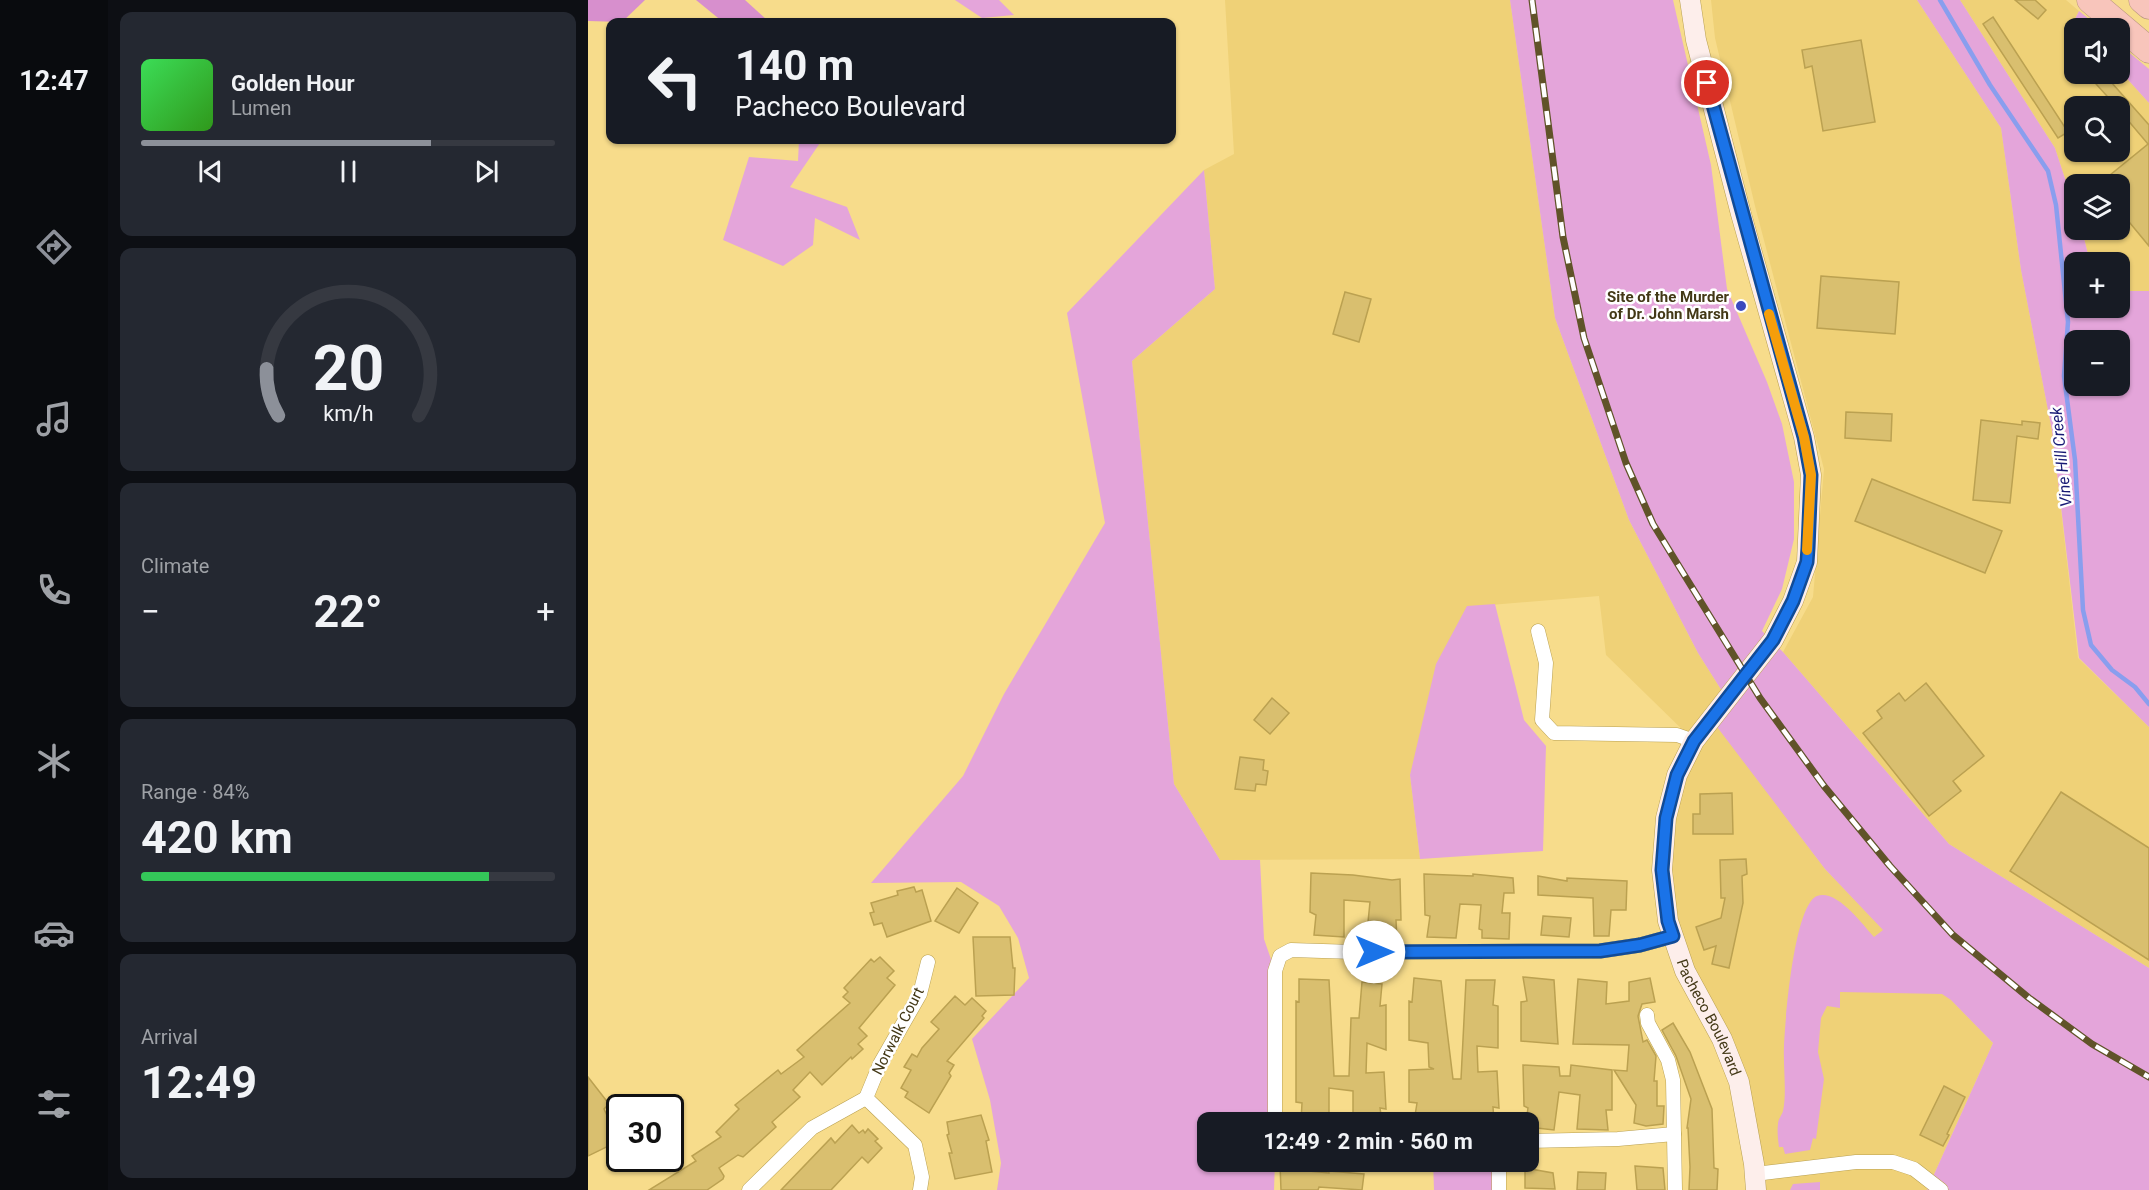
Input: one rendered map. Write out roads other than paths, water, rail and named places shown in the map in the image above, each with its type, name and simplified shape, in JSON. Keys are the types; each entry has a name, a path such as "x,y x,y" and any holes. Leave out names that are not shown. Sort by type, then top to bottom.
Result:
{"highway":[{"path":"2090,0 2149,51"},
{"path":"2142,0 2149,6"}],"main road":[{"name":"Pacheco Boulevard","path":"1690,0 1696,40 1741,214 1804,437 1811,475 1807,562 1793,601 1773,640 1694,741 1677,775 1666,818 1662,870 1668,921 1685,971 1722,1039 1739,1082 1755,1182"}],"street":[{"path":"1538,631 1546,663 1542,720 1554,733 1677,735 1694,741"},
{"path":"1275,1112 1275,971 1280,956 1291,950 1600,951 1640,945 1673,936"},
{"name":"Norwalk Court","path":"866,1098 880,1064 920,994 928,962"},
{"path":"1647,1015 1648,1023 1668,1060 1672,1080 1675,1190"},
{"path":"749,1190 812,1128 866,1098 915,1145 922,1177 920,1190"},
{"path":"1539,1141 1618,1139 1674,1134"},
{"path":"1755,1182 1856,1162 1893,1162 1914,1169 1941,1190"},
{"path":"1499,1172 1499,1190"}],"waterway":[{"name":"Vine Hill Creek","path":"1940,0 1990,85 2048,171 2056,205 2068,322 2064,376 2075,460 2083,610 2091,645 2112,670 2135,687 2149,704"}],"railway":[{"path":"1532,0 1563,237 1584,338 1626,463 1653,524 1760,698 1824,786 1890,866 1953,935 2029,998 2092,1044 2149,1077"}],"place":[{"name":"Site of the Murder of Dr. John Marsh","path":"1741,306"}]}
